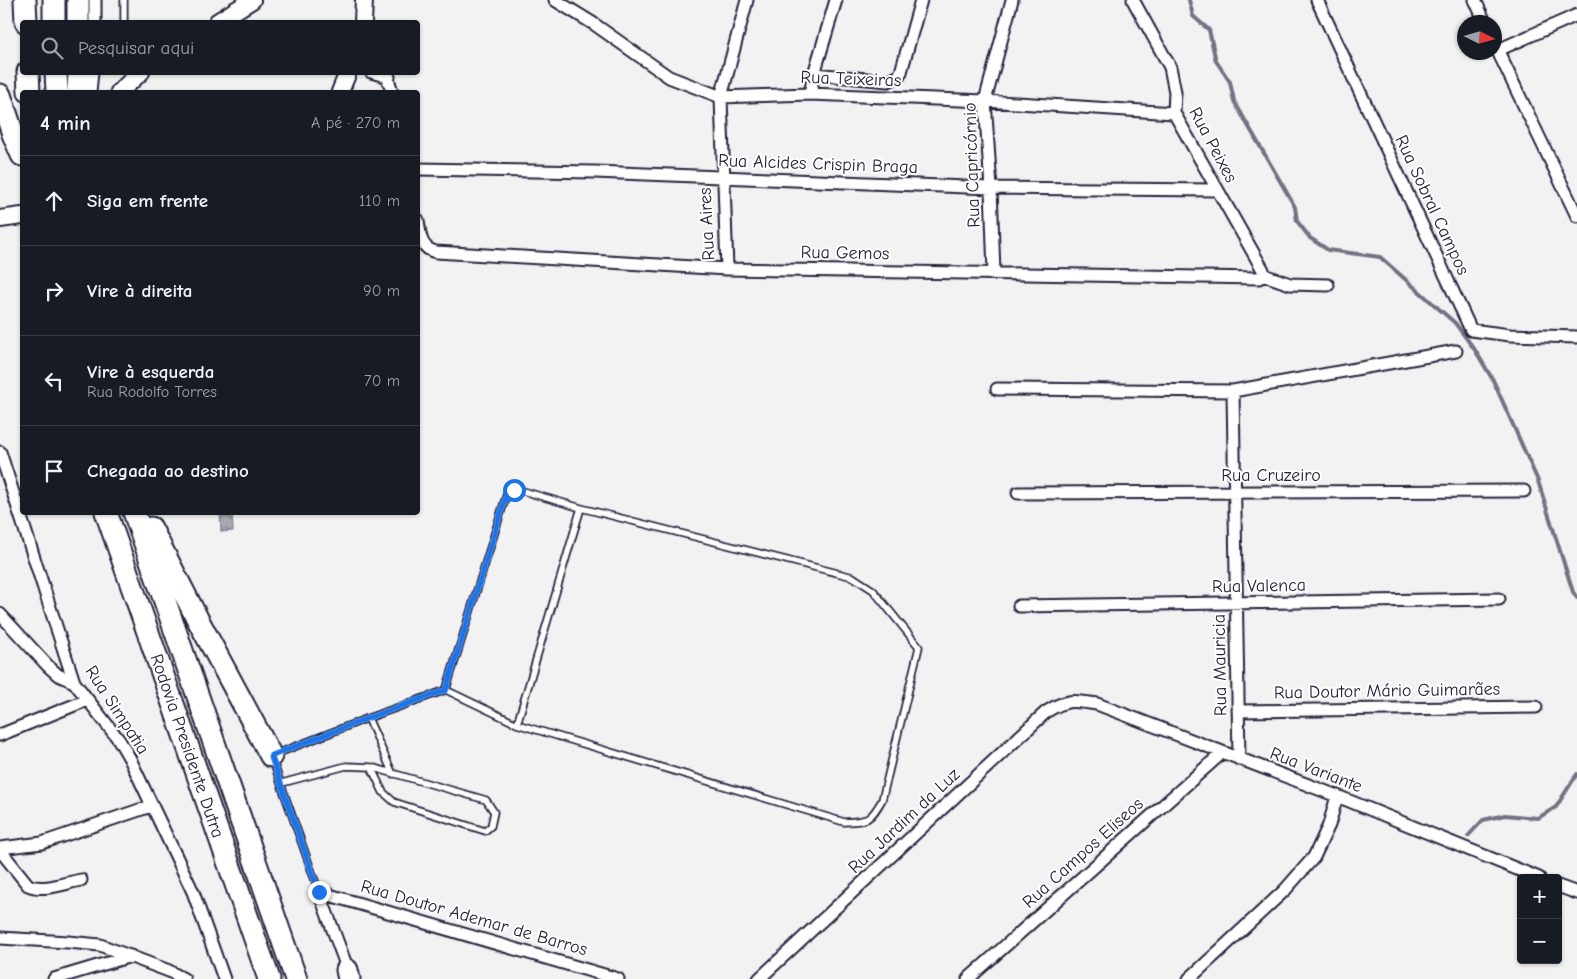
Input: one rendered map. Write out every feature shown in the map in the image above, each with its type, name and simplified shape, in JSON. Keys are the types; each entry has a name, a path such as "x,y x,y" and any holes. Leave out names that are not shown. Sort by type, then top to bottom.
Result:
{"highway":[{"path":"25,0 26,20"},
{"path":"54,0 54,20"},
{"path":"78,0 78,20"},
{"path":"28,75 29,90"},
{"path":"56,75 57,90"},
{"path":"78,90 79,75"},
{"path":"0,95 20,150"},
{"name":"Rodovia Presidente Dutra","path":"107,515 269,979"},
{"name":"Rodovia Presidente Dutra","path":"135,515 296,979"},
{"path":"144,515 271,756"},
{"path":"244,906 261,979"}],"main road":[{"path":"220,20 252,0"},
{"path":"363,20 364,0"},
{"path":"121,90 139,75"},
{"path":"341,90 347,75"}],"street":[{"path":"94,20 95,0"},
{"name":"Rua Teixeiras","path":"555,0 594,24 669,77 721,98 810,94 985,101 1174,113"},
{"name":"Rua Aires","path":"727,269 721,98 747,0"},
{"path":"810,94 836,0"},
{"path":"814,74 888,80 898,77 921,0"},
{"name":"Rua Capricórnio","path":"994,273 985,101 1012,0"},
{"name":"Rua Peixes","path":"1133,0 1170,67 1175,92 1174,113 1264,270 1264,275"},
{"name":"Rua Sobral Campos","path":"1316,0 1472,330 1510,335 1577,337"},
{"path":"1475,0 1482,15"},
{"path":"1502,44 1577,15"},
{"path":"1502,59 1577,216"},
{"path":"90,90 92,75"},
{"path":"387,75 391,90"},
{"name":"Rua Alcides Crispin Braga","path":"420,169 595,172 991,188 1217,190"},
{"name":"Rua Gemos","path":"420,232 422,243 426,249 436,252 727,269 1259,278 1264,275"},
{"path":"1264,275 1290,284 1328,285"},
{"path":"997,389 1233,391 1456,351"},
{"name":"Rua Mauricia","path":"1233,391 1239,759"},
{"name":"Rua Simpatia","path":"0,452 20,514"},
{"name":"Rua Cruzeiro","path":"1018,493 1524,491"},
{"name":"Rua Simpatia","path":"20,515 74,682 119,740 130,759 193,892 224,979"},
{"name":"Rua Valenca","path":"1019,606 1499,599"},
{"path":"0,614 48,666 58,675 74,682"},
{"path":"0,735 87,700"},
{"name":"Rua Variante","path":"1078,701 1097,704 1336,796 1529,874"},
{"name":"Rua Jardim da Luz","path":"759,979 1046,712 1060,703 1078,701"},
{"name":"Rua Doutor Mário Guimarães","path":"1238,711 1536,707"},
{"name":"Rua Campos Eliseos","path":"968,979 1222,753"},
{"path":"1189,979 1284,890 1314,857 1329,825 1336,796"},
{"path":"0,849 42,844 151,806"},
{"path":"0,849 28,885 32,887 52,886 80,880"},
{"path":"1562,887 1577,893"},
{"path":"319,892 350,976"},
{"name":"Rua Doutor Ademar de Barros","path":"319,892 618,979"},
{"path":"0,938 100,945 169,971 184,979"},
{"path":"54,979 131,956"}],"lane":[{"path":"124,0 124,20"},
{"path":"319,892 271,756 446,690 517,724 844,822 862,821 873,816 882,800 919,647 873,590 853,577 581,508 524,491 514,490 507,493 446,690"},
{"path":"517,724 581,508"},
{"path":"368,718 394,774"},
{"path":"282,783 346,766 371,767 486,800 494,812 491,826 485,831 394,802 383,792 371,767"}],"water":[{"path":"220,515 232,515 233,531 221,532"}],"waterway":[{"path":"1189,0 1193,16 1209,30 1216,61 1230,82 1234,101 1295,207 1297,221 1310,238 1328,250 1380,257 1455,323 1475,350 1493,380 1538,481 1573,592 1577,598"},
{"path":"1468,836 1483,820 1505,815 1538,818 1556,807 1577,774"}],"route":[{"path":"319,892 271,756 446,690 507,493 514,490"}]}
